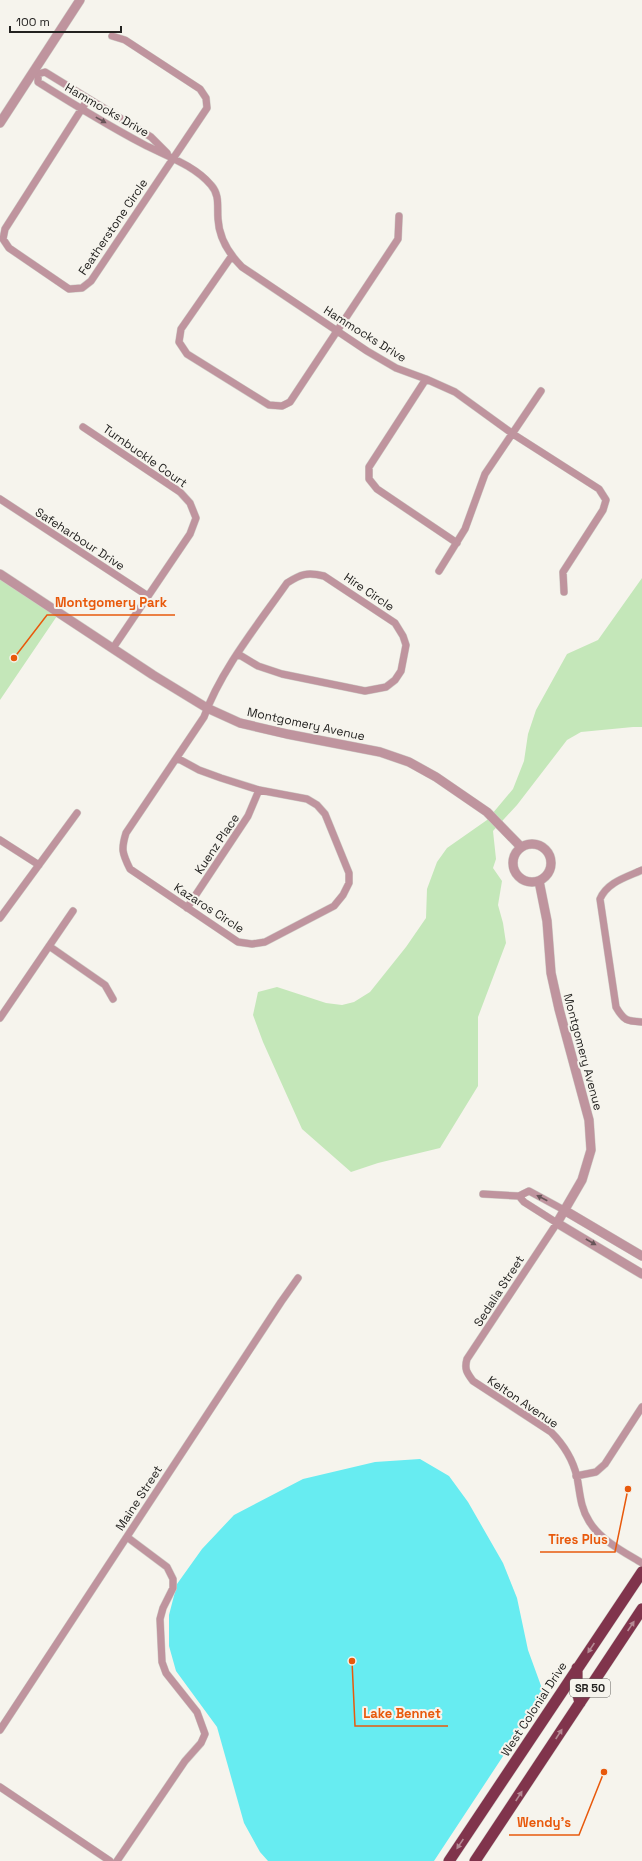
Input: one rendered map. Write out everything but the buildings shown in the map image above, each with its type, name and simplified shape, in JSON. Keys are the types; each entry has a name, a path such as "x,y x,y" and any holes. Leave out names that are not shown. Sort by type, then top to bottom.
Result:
{"highway":[{"name":"West Colonial Drive","path":"449,1861 577,1667 642,1572"},
{"name":"SR 50","path":"476,1861 642,1609"},
{"path":"577,1667 577,1691 580,1703"}],"street":[{"path":"0,123 36,73 80,0"},
{"name":"Featherstone Circle","path":"88,99 5,229 3,239 9,248 69,289 82,288 91,281 207,108 206,98 200,90 125,40 112,36"},
{"name":"Hammocks Drive","path":"173,158 150,137 45,72 36,73 38,82 82,110 199,173 212,186 219,199 218,220 224,244 232,257 242,267 396,368 455,392 513,434 599,489 606,500 603,510 563,572 564,592"},
{"path":"232,257 182,329 179,342 187,354 270,405 282,406 290,402 398,239 399,216"},
{"path":"426,379 369,467 370,480 376,489 457,543"},
{"path":"439,570 465,529 485,474 541,391"},
{"name":"Turnbuckle Court","path":"83,427 180,492 190,503 196,518 190,534 113,648"},
{"name":"Safeharbour Drive","path":"0,500 148,596"},
{"name":"Hire Circle","path":"208,708 238,654 287,583 298,576 311,573 324,576 395,623 403,636 406,645 401,672 395,680 386,688 365,691 282,674 258,666 238,654"},
{"name":"Montgomery Avenue","path":"0,574 208,708 240,723 380,752 409,762 436,777 486,812 521,847"},
{"name":"Kazaros Circle","path":"177,758 199,770 259,790 307,799 317,805 325,814 349,873 349,883 343,895 334,906 265,942 252,944 238,942 130,869 123,856 122,847 126,833 204,718 208,708"},
{"name":"Kuenz Place","path":"187,908 248,816 259,790"},
{"path":"0,918 78,813"},
{"path":"0,840 39,865"},
{"path":"534,844 541,846 550,855 551,866 549,872 539,881 528,882 517,874 514,869 514,858 521,847 534,844"},
{"path":"642,870 610,886 604,891 600,899 616,1007 620,1015 628,1021 642,1022"},
{"name":"Montgomery Avenue","path":"539,881 547,921 551,973 558,1009 589,1120 591,1150 582,1180 557,1223"},
{"path":"0,1018 73,911"},
{"path":"49,946 105,985 113,999"},
{"path":"483,1194 520,1196 529,1191 642,1256"},
{"path":"520,1196 524,1202 642,1274"},
{"name":"Sedalia Street","path":"467,1373 465,1366 467,1359 557,1223"},
{"name":"Maine Street","path":"0,1730 276,1308 298,1278"},
{"name":"Kelton Avenue","path":"467,1373 473,1381 551,1432 561,1443 576,1476 581,1505 589,1522 602,1536 642,1563"},
{"path":"576,1476 596,1472 605,1464 642,1406"},
{"path":"117,1861 184,1760 201,1743 205,1734 197,1712 166,1673 162,1662 160,1619 162,1608 172,1588 173,1579 167,1567 127,1538"},
{"path":"0,1786 110,1861"}],"green space":[{"path":"642,578 642,727 581,732 567,740 517,805 493,831 496,859 493,868 502,881 498,905 506,943 478,1017 478,1086 440,1148 378,1163 351,1172 302,1129 263,1042 253,1015 258,992 277,987 326,1003 342,1005 354,1002 370,992 406,947 426,918 427,889 437,862 447,848 487,820 513,789 524,761 528,734 536,710 567,654 598,640"},
{"path":"0,579 57,616 0,700"}],"water":[{"path":"420,1459 449,1476 468,1502 503,1563 517,1598 528,1650 544,1694 434,1861 268,1861 260,1852 244,1823 217,1727 176,1671 169,1646 169,1615 177,1584 202,1549 234,1515 303,1479 375,1462"}],"place":[{"name":"Montgomery Park","path":"14,658"},
{"name":"Tires Plus","path":"628,1489"},
{"name":"Lake Bennet","path":"352,1661"},
{"name":"Wendy's","path":"604,1772"}]}
